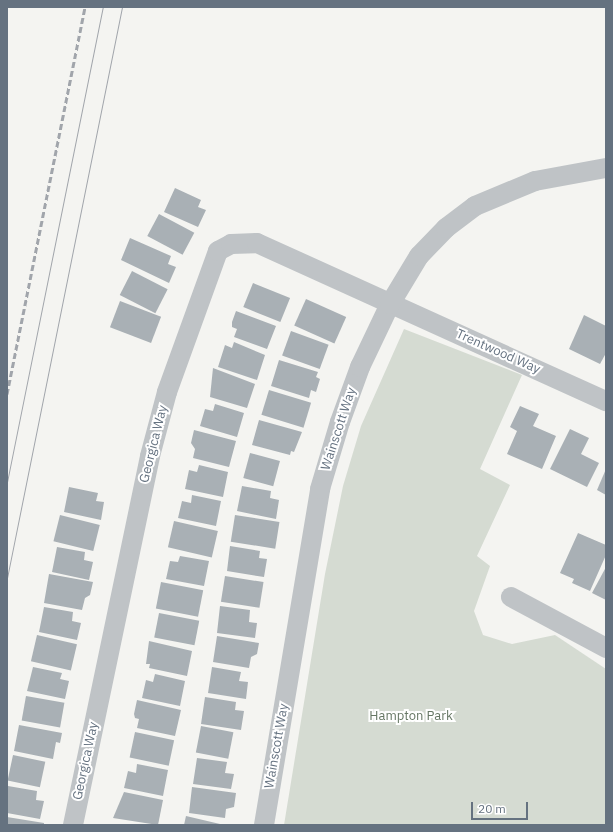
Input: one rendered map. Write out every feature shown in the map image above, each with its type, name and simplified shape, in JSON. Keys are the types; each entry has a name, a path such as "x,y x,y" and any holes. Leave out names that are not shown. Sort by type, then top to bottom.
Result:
{"street":[{"name":"Wainscott Way","path":"264,825 320,489 342,415 390,304 419,256 446,228 475,206 535,181 606,168"},
{"name":"Georgica Way","path":"73,825 150,456 167,392 218,251 231,244 258,243 390,304"},
{"name":"Trentwood Way","path":"390,304 606,401"},
{"path":"511,597 606,648"}],"green space":[{"name":"Hampton Park","path":"404,329 522,375 480,469 510,485 477,556 490,566 474,611 483,635 512,644 555,635 606,669 606,825 284,825 325,574 343,486 361,426"}],"building":[{"path":"175,188 201,200 198,207 206,210 198,227 164,212"},
{"path":"159,214 194,233 183,255 147,236"},
{"path":"130,238 171,256 168,264 176,267 169,283 121,260"},
{"path":"132,271 168,289 155,313 120,295"},
{"path":"253,283 290,298 280,322 243,307"},
{"path":"306,299 346,317 334,343 294,325"},
{"path":"120,301 161,317 151,343 110,327"},
{"path":"236,311 276,326 267,349 234,337 237,329 232,327 232,322"},
{"path":"584,315 606,326 606,353 600,364 569,349"},
{"path":"291,331 329,345 320,369 282,355"},
{"path":"234,342 265,355 257,380 218,367 225,345 232,348"},
{"path":"279,360 318,372 316,377 320,379 316,392 311,390 309,398 271,386"},
{"path":"213,368 255,384 247,408 210,397"},
{"path":"269,390 311,403 303,428 261,415"},
{"path":"215,404 244,413 237,437 200,426 205,409 213,411"},
{"path":"520,406 539,414 533,426 556,436 542,469 507,454 517,431 510,427"},
{"path":"259,420 302,432 294,452 291,451 290,455 252,445"},
{"path":"570,429 589,438 581,454 599,463 587,487 550,469"},
{"path":"194,430 236,441 229,467 193,458 195,449 191,443"},
{"path":"250,453 280,461 273,486 243,478"},
{"path":"199,465 228,472 223,497 185,489 189,470 197,472"},
{"path":"606,469 606,495 597,490"},
{"path":"242,486 271,491 270,498 279,500 276,519 237,511"},
{"path":"69,487 98,493 96,501 104,502 101,520 64,512"},
{"path":"192,495 221,501 216,526 178,518 182,501 191,503"},
{"path":"60,515 100,525 93,551 53,541"},
{"path":"235,515 279,522 275,549 231,542"},
{"path":"174,521 218,531 212,557 168,547"},
{"path":"578,533 606,545 606,555 590,591 572,583 574,579 560,573"},
{"path":"230,546 260,551 259,558 267,559 264,577 227,571"},
{"path":"57,547 85,552 84,560 93,562 89,580 52,572"},
{"path":"180,556 209,561 204,586 166,579 170,561 178,562"},
{"path":"606,567 606,600 592,593"},
{"path":"49,574 93,582 90,595 85,598 82,610 44,603"},
{"path":"225,576 264,582 259,608 221,602"},
{"path":"161,582 203,590 198,617 156,609"},
{"path":"220,606 250,610 249,622 257,623 255,638 217,633"},
{"path":"44,607 73,612 72,621 81,623 77,640 39,632"},
{"path":"159,613 199,621 194,645 154,638"},
{"path":"37,635 77,644 71,671 31,661"},
{"path":"217,636 259,643 257,654 251,657 249,668 213,662"},
{"path":"149,641 192,651 187,676 149,668 150,664 146,664"},
{"path":"33,667 62,673 60,679 69,681 65,699 27,691"},
{"path":"212,667 241,672 239,681 248,682 246,699 208,693"},
{"path":"155,674 185,681 180,706 142,698 146,680 153,682"},
{"path":"26,696 64,703 60,727 22,721"},
{"path":"205,697 236,702 235,710 244,711 241,730 201,724"},
{"path":"137,700 181,710 175,736 137,728 139,719 135,718 134,714"},
{"path":"19,725 62,733 60,743 56,742 53,759 14,751"},
{"path":"201,726 233,732 228,759 196,753"},
{"path":"135,732 174,740 169,766 130,757"},
{"path":"13,755 45,762 40,787 8,780"},
{"path":"197,758 227,762 225,773 234,774 231,789 193,784"},
{"path":"137,764 168,770 163,796 124,788 128,771 136,773"},
{"path":"8,786 37,791 36,800 44,801 40,819 7,813"},
{"path":"192,787 236,793 234,807 226,809 225,818 189,813"},
{"path":"124,792 163,800 158,825 113,818"},
{"path":"186,816 220,824 220,825 184,825"},
{"path":"7,817 44,823 44,825 7,825"}],"tram line":[{"path":"7,482 103,7"},
{"path":"7,578 122,7"}],"railway":[{"path":"7,394 85,7"}]}
